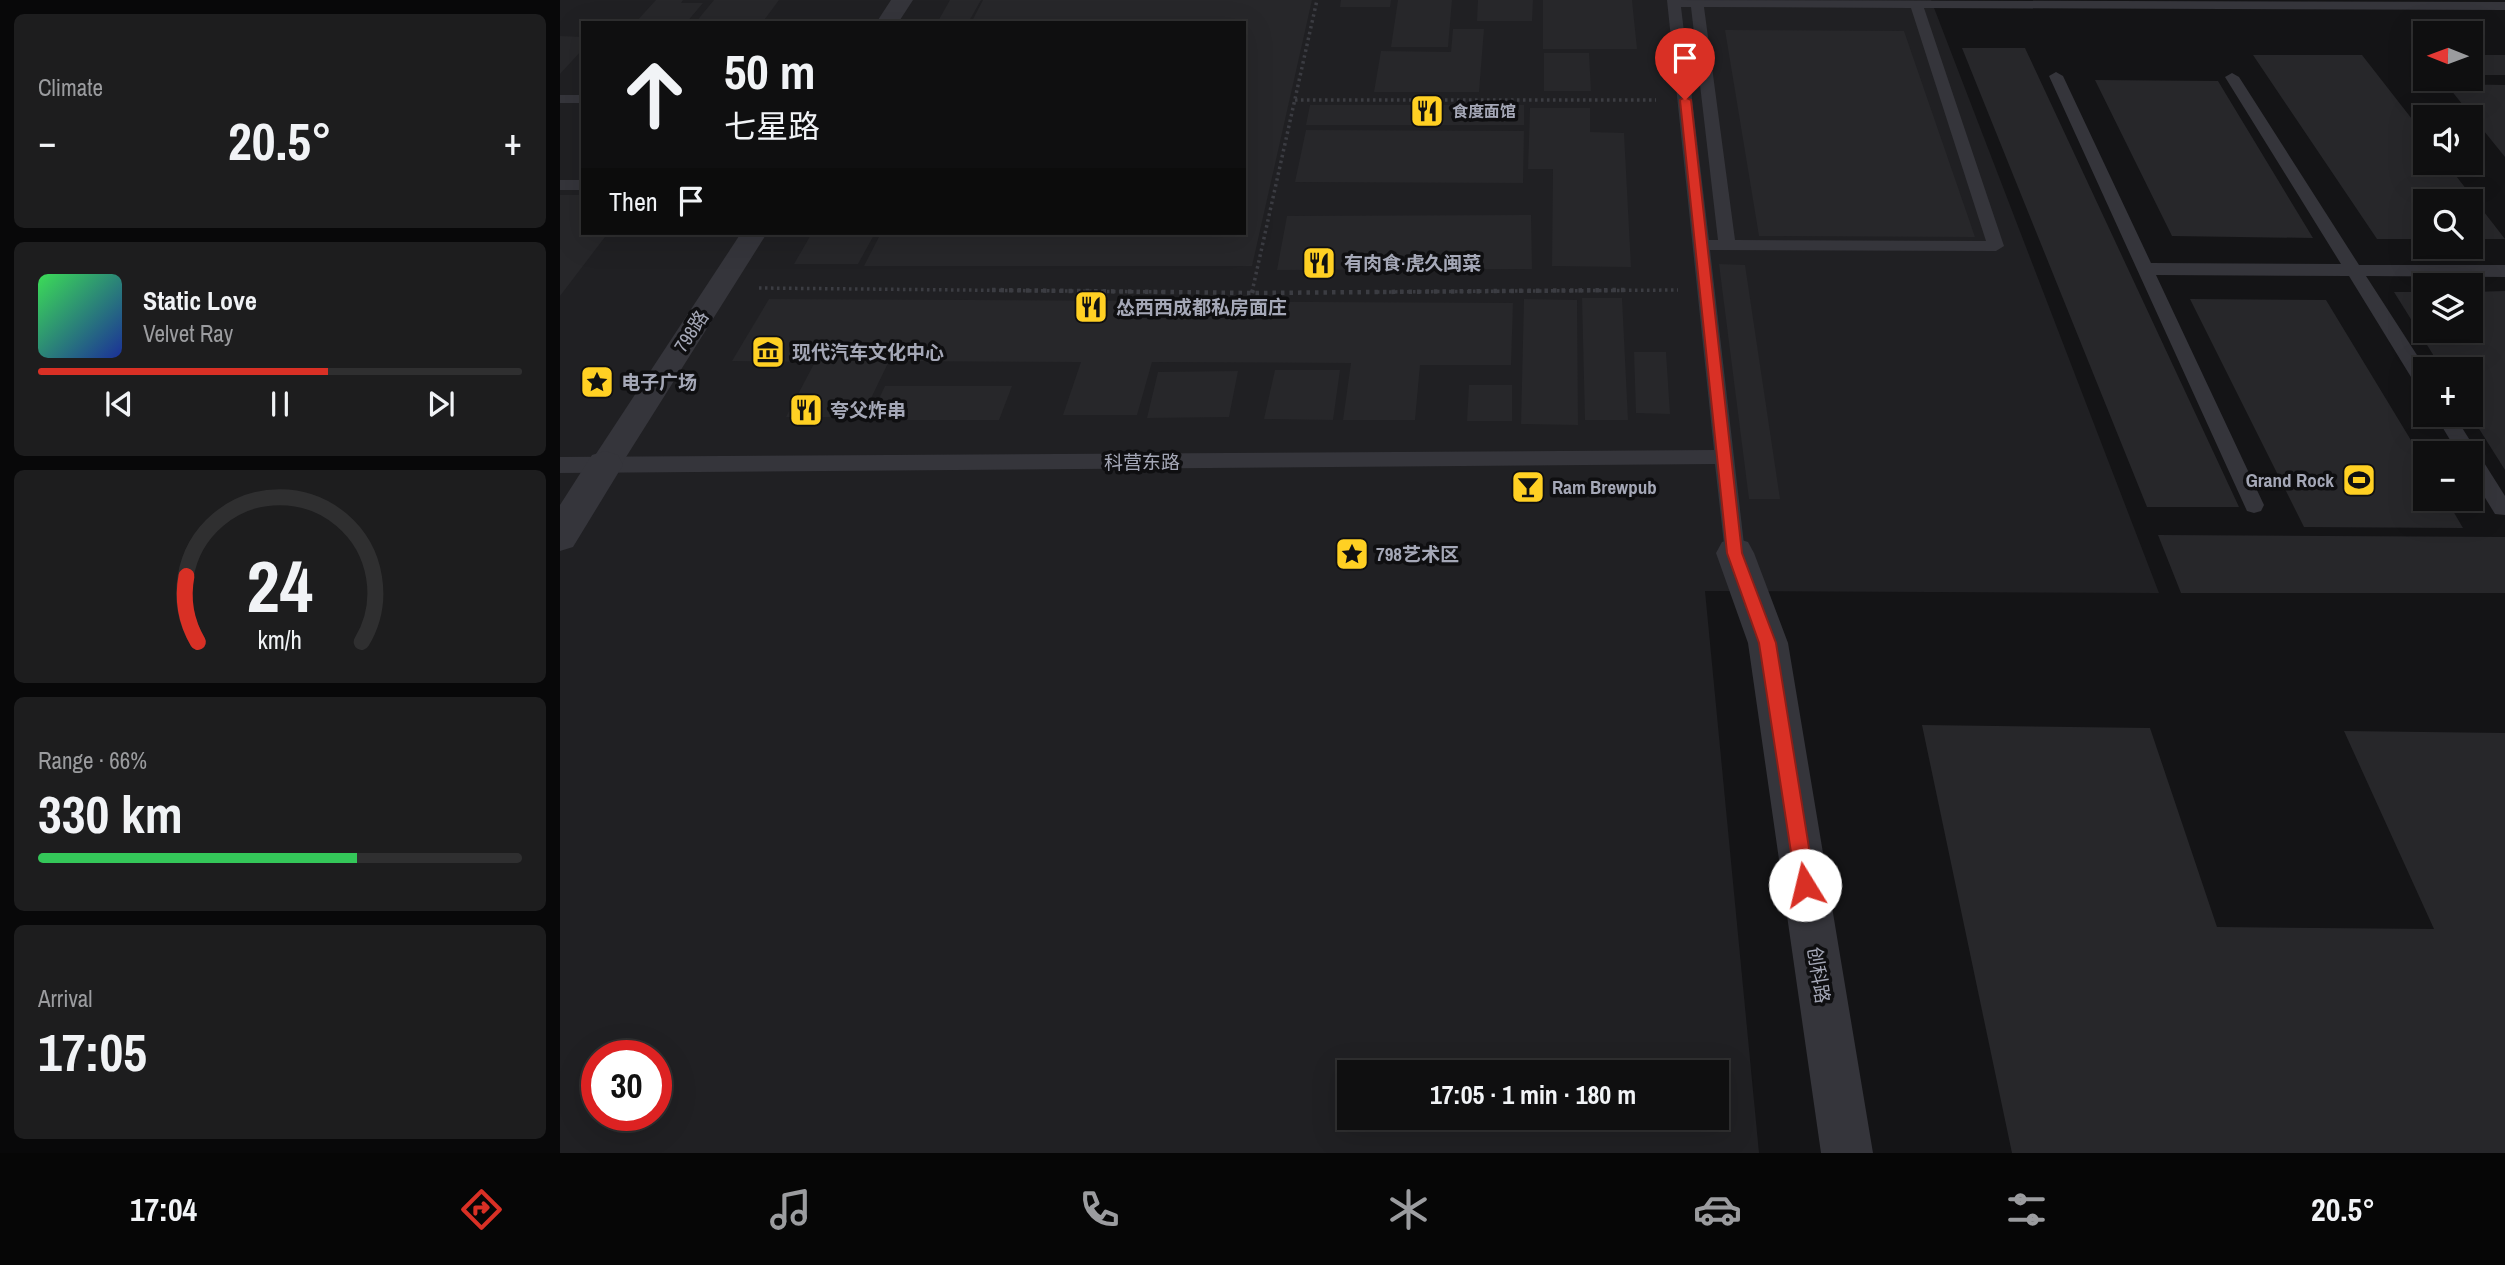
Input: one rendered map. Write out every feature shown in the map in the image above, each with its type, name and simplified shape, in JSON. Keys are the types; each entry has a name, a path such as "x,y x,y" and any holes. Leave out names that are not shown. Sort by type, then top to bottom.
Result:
{"street":[{"path":"888,21 902,0"},
{"name":"798路","path":"560,536 753,235"},
{"name":"创科路","path":"1734,553 1768,643 1847,1153"}],"lane":[{"path":"1734,553 1674,2 2505,6"},
{"path":"1697,3 1727,245"},
{"path":"1701,245 1996,246 1916,3"},
{"path":"2056,76 2254,505"},
{"path":"2232,77 2413,364"},
{"path":"560,99 581,99"},
{"path":"560,185 581,185"},
{"path":"2147,269 2505,271"},
{"name":"科营东路","path":"560,465 1723,457"},
{"path":"2483,477 2502,508"}],"path":[{"path":"1252,293 1317,0"},
{"path":"1295,100 1685,100"},
{"path":"719,288 1252,293 1706,289"}],"shaded area":[{"name":"798艺术区","path":"560,0 1931,0 2159,593 1705,591 1759,1153 560,1153"}],"building":[{"path":"656,0 703,3 688,21 637,21"},
{"path":"714,0 779,0 763,21 697,21"},
{"path":"950,0 981,0 969,21 938,21"},
{"path":"983,0 1312,0 1252,266 864,266 880,235 1246,235 1246,21 972,21"},
{"path":"1341,0 1391,0 1390,7 1340,7"},
{"path":"1398,0 1452,0 1448,47 1391,47"},
{"path":"1478,0 1533,0 1532,21 1477,21"},
{"path":"1543,0 1632,0 1637,49 1543,49"},
{"path":"1453,29 1484,29 1479,92 1374,92 1381,51 1451,52"},
{"path":"1725,30 1904,31 1975,237 1759,236"},
{"path":"560,36 581,37 581,51 560,74"},
{"path":"1962,48 2025,48 2239,507 2147,507"},
{"path":"1544,53 1589,53 1591,91 1544,91"},
{"path":"2253,55 2362,55 2413,120 2413,175 2455,175 2466,189 2413,189 2413,239 2377,239"},
{"path":"2483,55 2505,55 2505,75 2483,75"},
{"path":"2095,80 2218,81 2313,238 2172,236"},
{"path":"2483,85 2505,85 2505,157 2483,130 2483,105 2463,105 2452,91 2483,91"},
{"path":"1310,105 1524,105 1524,125 1306,125"},
{"path":"1530,108 1590,108 1590,132 1624,133 1631,267 1552,266 1553,169 1528,169"},
{"path":"1306,130 1524,131 1523,183 1295,182"},
{"path":"560,195 581,195 581,235 606,235 560,296"},
{"path":"2483,211 2505,239 2483,239"},
{"path":"1531,215 1532,269 1277,270 1287,216"},
{"path":"811,235 874,235 858,264 794,264"},
{"path":"1719,264 1745,265 1780,499 1749,499"},
{"path":"2505,291 2505,470 2478,427 2483,427 2483,357 2435,357 2426,343 2483,343 2483,292"},
{"path":"2394,292 2413,292 2413,322"},
{"path":"1582,298 1622,298 1628,420 1585,420"},
{"path":"769,299 1513,303 1511,365 1420,365 1415,420 1343,420 1351,363 1152,362 1137,415 1063,415 1081,362 889,361 862,417 786,417 815,362 732,361"},
{"path":"1524,299 1577,300 1578,425 1521,424"},
{"path":"2190,299 2326,300 2413,444 2413,511 2453,511 2463,528 2304,527"},
{"path":"1634,352 1666,352 1670,414 1636,413"},
{"path":"1275,370 1340,370 1333,420 1264,419"},
{"path":"1238,371 1229,417 1147,418 1158,372"},
{"path":"1469,385 1512,385 1512,421 1467,421"},
{"path":"885,386 1012,386 999,420 869,420"},
{"path":"2158,535 2505,537 2505,593 2181,593"},
{"path":"1922,725 2150,728 2217,927 2434,929 2344,731 2505,733 2505,1153 2012,1153"}],"place":[{"name":"食度面馆","path":"1427,111"},
{"name":"有肉食·虎久闽菜","path":"1319,263"},
{"name":"怂西西成都私房面庄","path":"1091,307"},
{"name":"现代汽车文化中心","path":"768,352"},
{"name":"电子广场","path":"597,382"},
{"name":"夸父炸串","path":"806,410"},
{"name":"Grand Rock","path":"2359,480"},
{"name":"Ram Brewpub","path":"1528,487"},
{"name":"798艺术区","path":"1352,554"}],"route":[{"path":"1685,100 1734,553 1768,643 1805,885"}]}
